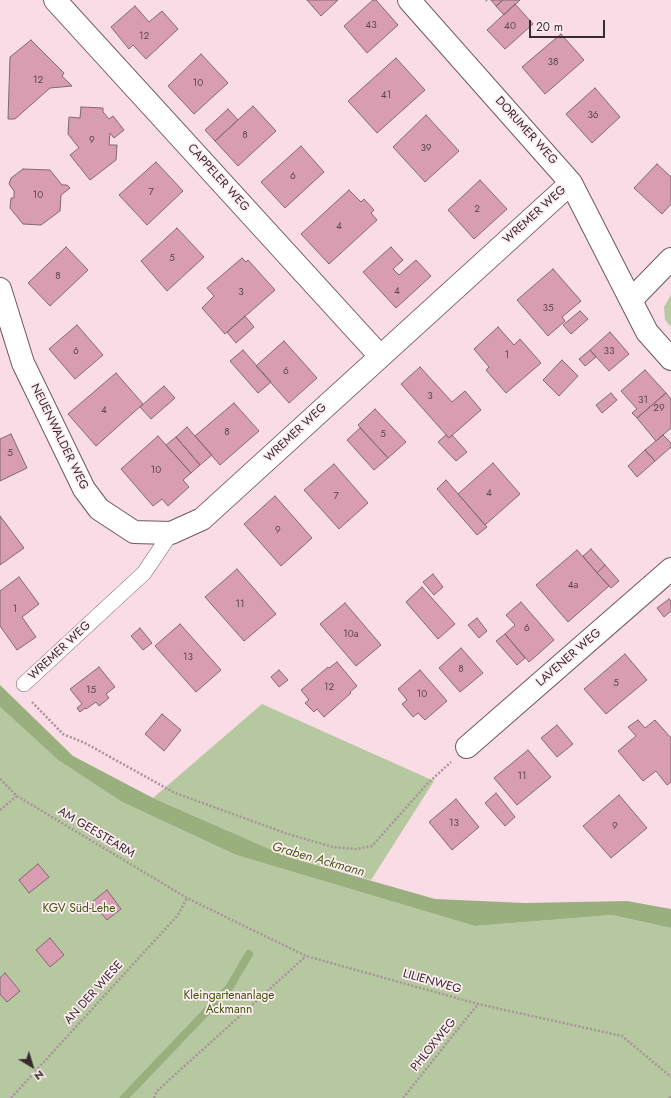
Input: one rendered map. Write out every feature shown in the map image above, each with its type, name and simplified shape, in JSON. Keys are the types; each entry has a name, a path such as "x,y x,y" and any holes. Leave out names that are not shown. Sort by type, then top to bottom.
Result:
{"street":[{"name":"CAPPELER WEG","path":"55,0 380,356"},
{"name":"DORUMER WEG","path":"409,0 571,182 647,332 671,359"},
{"name":"WREMER WEG","path":"171,533 202,519 571,182"},
{"path":"630,300 671,259"},
{"name":"NEUENWALDER WEG","path":"0,289 22,363 84,489 99,509 134,532 171,533"},
{"name":"LAVENER WEG","path":"467,747 671,570"}],"lane":[{"name":"WREMER WEG","path":"24,684 144,573 171,533"}],"path":[{"path":"24,684 19,689 63,734 85,743 175,793 288,834 333,847 356,849 372,846 427,784 467,747"},
{"name":"AM GEESTEARM","path":"0,779 17,796 187,898"},
{"path":"0,810 17,796"},
{"name":"LILIENWEG","path":"187,898 306,956 478,1004 622,1036 671,1077"},
{"name":"AN DER WIESE","path":"11,1098 178,915 187,898"},
{"path":"154,1098 157,1091 306,956"},
{"name":"PHLOXWEG","path":"403,1098 478,1004"}],"green space":[{"path":"671,295 671,327 665,320 664,307"},
{"path":"262,704 434,781 371,880 288,857 153,798"},
{"name":"Kleingartenanlage Ackmann","path":"0,707 58,760 122,802 236,855 475,926 612,915 671,928 671,1098 0,1098"}],"shaded area":[{"path":"0,685 73,756 153,798 288,857 435,899 525,903 627,901 671,909 671,928 612,915 475,926 236,855 122,802 58,760 0,707"}],"building":[{"path":"307,0 338,0 321,16"},
{"path":"373,0 376,0 398,25 367,53 344,26"},
{"path":"491,0 503,0 496,6"},
{"path":"503,0 520,0 504,15 496,6"},
{"path":"515,4 533,24 505,49 487,30"},
{"path":"135,6 149,22 162,11 178,29 146,59 133,45 129,49 111,27"},
{"path":"561,34 584,60 545,94 522,67"},
{"path":"31,40 64,73 62,76 72,86 50,88 15,119 8,119 10,57"},
{"path":"201,54 228,83 194,114 168,86"},
{"path":"396,58 425,90 377,133 348,101"},
{"path":"595,88 620,117 592,143 566,114"},
{"path":"253,106 276,131 238,166 215,141"},
{"path":"81,107 103,108 103,112 109,119 113,116 124,130 114,138 110,133 109,145 117,145 116,160 90,180 70,155 79,148 68,134 69,117 80,118"},
{"path":"228,109 238,120 215,141 205,130"},
{"path":"426,115 459,151 425,182 393,147"},
{"path":"301,146 324,172 285,208 261,182"},
{"path":"156,162 183,191 147,225 119,195"},
{"path":"657,164 671,177 671,204 662,214 634,188"},
{"path":"23,169 50,170 62,185 67,185 70,188 61,195 60,211 41,225 23,224 10,208 11,198 14,198 14,191 9,184 11,178"},
{"path":"480,180 507,209 474,239 448,210"},
{"path":"349,190 361,202 364,199 374,210 371,213 377,220 329,264 301,234"},
{"path":"177,228 204,257 167,291 141,261"},
{"path":"66,247 88,270 50,306 28,283"},
{"path":"391,247 403,260 393,269 399,275 416,260 431,276 396,308 363,272"},
{"path":"242,258 246,262 248,260 275,290 225,334 202,308 214,296 207,288"},
{"path":"553,269 581,301 562,317 565,321 548,336 517,300"},
{"path":"580,311 588,319 571,334 563,325"},
{"path":"245,316 254,327 236,343 227,332"},
{"path":"77,325 103,355 75,379 49,349"},
{"path":"498,327 514,345 520,339 541,363 506,393 486,370 489,367 474,349"},
{"path":"610,332 629,354 609,371 590,350"},
{"path":"284,341 317,378 289,403 256,366"},
{"path":"243,350 271,382 258,393 230,361"},
{"path":"590,350 596,357 585,366 579,359"},
{"path":"562,360 578,376 559,396 543,380"},
{"path":"420,367 452,402 465,391 481,410 449,438 401,384"},
{"path":"645,370 666,393 637,418 632,413 637,409 621,391"},
{"path":"116,373 143,404 96,446 68,414"},
{"path":"164,386 175,398 151,419 140,407"},
{"path":"611,393 617,400 602,413 596,405"},
{"path":"666,393 671,399 671,428 656,441 637,418"},
{"path":"234,403 259,431 220,465 195,436"},
{"path":"375,409 406,442 388,458 358,425"},
{"path":"187,427 212,455 200,465 176,437"},
{"path":"360,428 388,458 374,470 347,440"},
{"path":"11,434 27,468 0,481 0,439"},
{"path":"446,435 449,438 452,435 467,452 456,461 438,442"},
{"path":"663,435 671,443 671,447 655,461 645,450"},
{"path":"158,436 191,473 183,480 189,487 168,506 162,499 153,506 121,469"},
{"path":"176,437 200,465 191,473 166,445"},
{"path":"645,450 655,461 637,477 628,466"},
{"path":"493,463 520,494 485,525 458,494"},
{"path":"334,464 368,503 339,529 304,490"},
{"path":"446,480 487,527 477,535 437,489"},
{"path":"275,496 312,538 281,566 244,524"},
{"path":"0,516 24,548 0,565"},
{"path":"591,549 605,565 597,573 583,556"},
{"path":"577,550 609,586 568,622 536,585"},
{"path":"605,565 619,581 611,588 597,573"},
{"path":"237,569 276,614 244,641 205,597"},
{"path":"433,574 443,587 434,595 423,582"},
{"path":"19,577 39,604 22,617 36,637 17,650 0,626 0,591"},
{"path":"422,587 455,624 438,639 406,602"},
{"path":"669,599 671,601 671,611 664,617 657,608"},
{"path":"521,602 554,640 529,662 505,634 515,625 506,615"},
{"path":"345,603 381,645 356,666 320,624"},
{"path":"477,618 487,631 479,638 468,625"},
{"path":"180,624 221,670 196,692 155,646"},
{"path":"140,628 152,643 143,650 131,636"},
{"path":"505,634 525,658 517,665 496,641"},
{"path":"461,648 483,673 460,692 439,668"},
{"path":"625,654 647,680 606,714 584,689"},
{"path":"337,662 357,686 324,717 317,709 314,712 305,703 309,700 301,690 328,667 329,668"},
{"path":"99,667 115,687 106,694 109,698 99,706 96,702 80,712 77,708 82,704 70,689"},
{"path":"279,670 288,680 279,687 271,677"},
{"path":"420,670 447,701 425,720 418,713 413,717 402,704 407,700 398,689"},
{"path":"162,714 181,730 164,751 145,734"},
{"path":"638,720 645,728 655,720 671,738 671,782 667,785 656,771 643,781 618,751 636,736 628,727"},
{"path":"557,725 573,744 557,757 541,738"},
{"path":"528,750 551,777 517,805 494,778"},
{"path":"496,793 515,817 505,826 485,803"},
{"path":"619,795 647,828 611,858 583,826"},
{"path":"456,799 479,827 452,850 429,822"},
{"path":"38,864 49,877 29,893 19,880"},
{"path":"107,890 121,909 107,920 92,902"},
{"path":"50,938 64,955 50,967 36,950"},
{"path":"5,973 20,991 7,1002 0,994 0,978"}],"waterway":[{"path":"124,1098 229,988 249,954"}],"water label":[{"name":"Graben Ackmann","path":"318,860"}],"park label":[{"name":"KGV Süd-Lehe","path":"79,909"}]}
